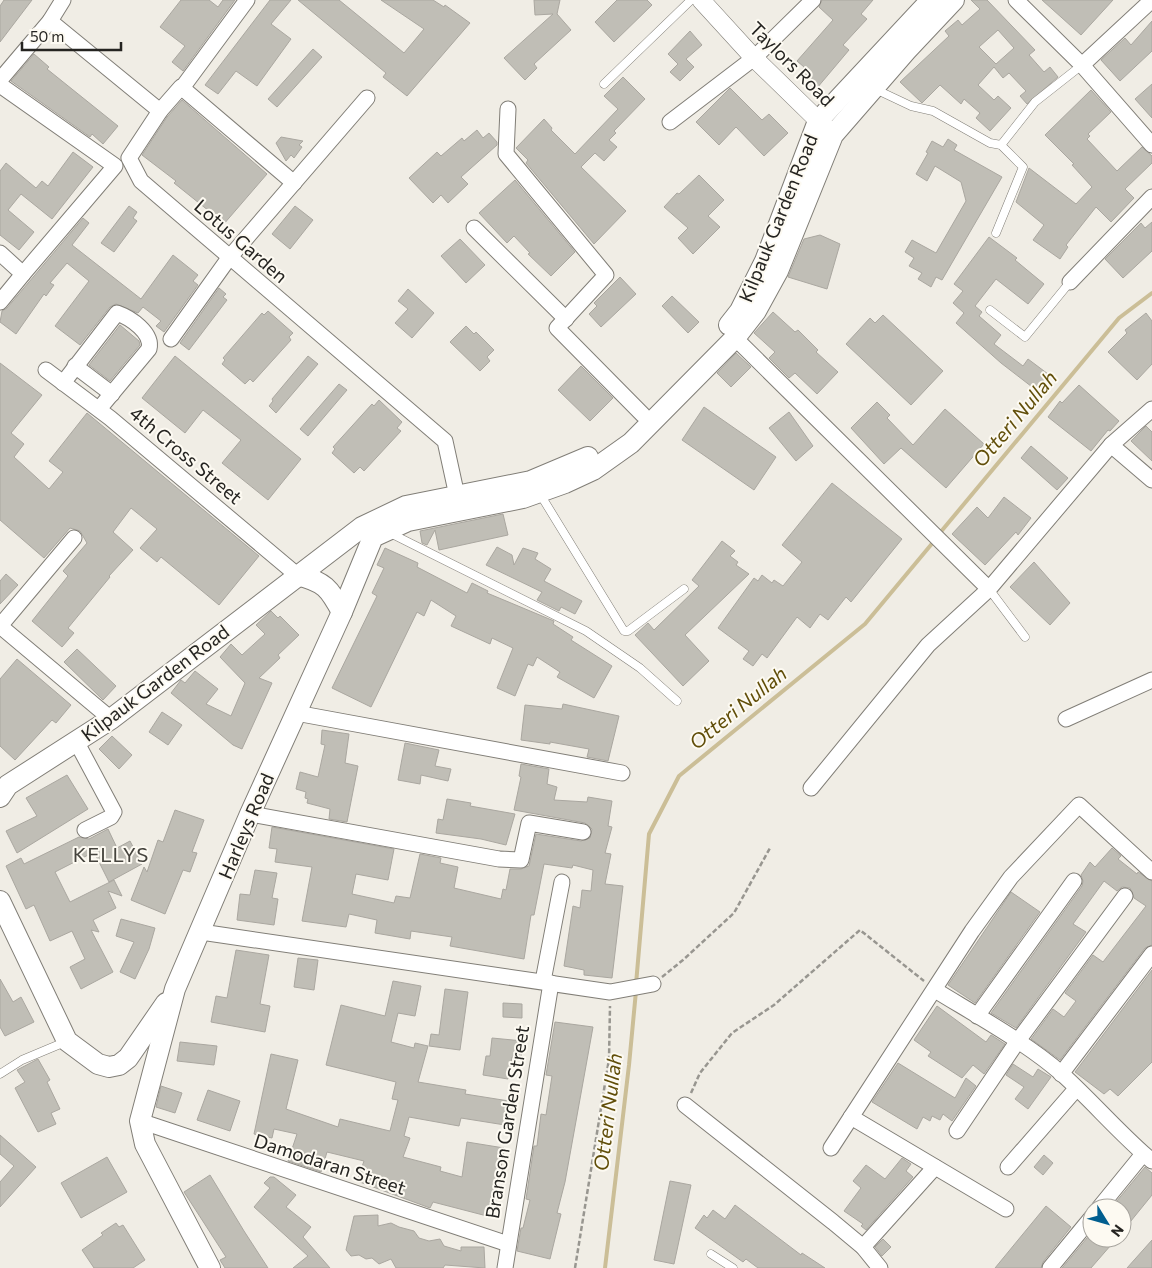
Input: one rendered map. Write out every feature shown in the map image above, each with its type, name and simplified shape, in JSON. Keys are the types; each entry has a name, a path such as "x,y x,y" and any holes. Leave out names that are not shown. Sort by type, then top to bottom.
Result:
{"main road":[{"name":"Kilpauk Garden Road","path":"3,790 111,719 297,574 362,527 406,506 531,481 581,462 625,432 725,331 740,311 826,128 931,0"},
{"path":"378,534 408,521 523,498 593,470 631,443 735,338 756,311 778,271 826,128 873,88 954,0"},
{"name":"Harleys Road","path":"140,1121 176,989 202,932 250,814 378,534"},
{"path":"297,574 316,580 330,590 342,612"},
{"path":"0,901 67,1041 98,1064 109,1067 119,1065 136,1048 176,989"},
{"path":"140,1121 145,1144 210,1268"}],"street":[{"path":"0,80 50,21 63,0"},
{"path":"50,21 160,111 182,88 247,0"},
{"name":"Taylors Road","path":"701,0 754,58 826,128"},
{"path":"670,122 754,58 813,0"},
{"path":"1016,0 1082,65 1151,141"},
{"path":"1082,65 1152,0"},
{"path":"0,85 115,166 0,302"},
{"path":"182,88 294,183"},
{"path":"171,339 229,258 367,98"},
{"path":"508,109 506,154 606,275 557,328 643,415"},
{"name":"Lotus Garden","path":"160,111 129,158 134,173 140,182 445,441 457,496"},
{"path":"1070,282 1152,197"},
{"path":"474,228 566,319"},
{"path":"0,253 23,274"},
{"path":"63,382 117,313 125,316 147,334 151,342 150,349 99,409"},
{"path":"735,338 988,589"},
{"path":"75,366 112,394"},
{"name":"4th Cross Street","path":"46,370 99,409 297,574"},
{"path":"811,788 928,645 988,589 1111,445 1152,409"},
{"path":"1111,445 1152,480"},
{"path":"74,538 0,626 111,719"},
{"path":"1066,719 1152,680"},
{"path":"296,713 622,773"},
{"path":"76,741 114,812 111,817 85,830"},
{"path":"830,1148 972,931 1011,877 1079,804 1152,872"},
{"path":"250,814 490,857 521,860 529,823 583,832"},
{"path":"977,1016 1074,881"},
{"name":"Branson Garden Street","path":"505,1268 562,882"},
{"path":"957,1131 1017,1042 1125,896"},
{"path":"202,932 610,992 653,984"},
{"path":"1061,1074 1152,954"},
{"path":"935,990 1017,1042 1061,1074 1147,1158 1109,1198"},
{"path":"1008,1167 1076,1089"},
{"path":"686,1105 863,1248 880,1268"},
{"path":"851,1116 1006,1209"},
{"name":"Damodaran Street","path":"140,1121 508,1244"},
{"path":"863,1248 935,1167"},
{"path":"1050,1268 1082,1228"}],"lane":[{"path":"604,84 691,0"},
{"path":"1001,146 1035,102 1082,65"},
{"path":"873,88 911,106 933,111 990,143 1001,146 1022,168 996,233"},
{"path":"990,310 1025,337 1070,282"},
{"path":"539,492 624,631 628,631 684,589"},
{"path":"378,534 586,631 640,668 677,701"},
{"path":"988,589 1025,637"},
{"path":"0,1074 22,1060 67,1041"},
{"path":"711,1254 733,1268"}],"path":[{"path":"653,984 684,960 734,913 770,848"},
{"path":"686,1105 700,1073 732,1034 774,1005 860,930 935,990"},
{"path":"575,1268 609,1059 610,992"}],"building":[{"path":"4,0 32,0 0,42 0,6"},
{"path":"181,0 209,0 218,7 223,0 235,0 183,71 172,62 185,46 160,27"},
{"path":"270,0 291,0 271,24 291,39 257,86 236,71 218,94 205,85"},
{"path":"298,0 339,0 404,53 424,29 381,0 433,0 444,7 445,5 470,23 407,96 383,77 386,73"},
{"path":"534,0 560,0 557,14 571,30 534,64 537,68 525,80 504,58 553,14 535,15"},
{"path":"617,0 647,0 652,5 614,42 595,22"},
{"path":"822,0 873,0 861,14 867,19 843,45 849,50 817,88 800,73 804,67 797,61 833,20 819,7"},
{"path":"971,0 987,0 1035,50 1029,55 1044,72 1050,67 1058,77 1027,104 1020,96 1026,91 1009,73 1003,78 994,67 978,85 994,100 998,96 1011,108 990,131 976,118 980,113 964,99 961,104 940,85 922,103 900,82 949,36 945,31 958,20 962,25 980,9","holes":["998,30 1014,48 996,64 979,47"]},
{"path":"1042,0 1113,0 1081,35"},
{"path":"1152,21 1152,51 1120,81 1101,60 1125,38 1131,45"},
{"path":"690,31 702,45 686,59 694,67 680,81 670,72 678,64 668,54"},
{"path":"313,49 322,57 277,107 268,99"},
{"path":"34,54 49,67 47,69 118,126 103,144 92,134 90,137 11,81"},
{"path":"623,77 645,99 614,131 616,133 609,140 617,147 604,161 595,153 581,167 626,211 594,244 526,163 528,160 516,148 544,119 552,128 551,130 575,154 618,109 604,96"},
{"path":"1152,84 1152,118 1135,99"},
{"path":"730,88 762,120 769,114 788,133 764,156 736,127 719,145 696,122"},
{"path":"1091,90 1111,112 1088,134 1090,136 1087,139 1117,171 1142,147 1152,156 1152,163 1125,189 1134,198 1111,222 1096,207 1066,245 1068,247 1060,259 1033,240 1044,225 1016,202 1029,168 1076,204 1092,187 1072,165 1074,164 1045,135"},
{"path":"182,100 267,174 223,225 213,217 214,215 174,183 176,181 142,155 167,117"},
{"path":"477,130 483,138 489,133 497,142 497,145 461,177 468,184 448,203 441,195 433,203 409,178 437,152 441,156 462,138 464,141"},
{"path":"281,137 303,141 299,145 302,147 294,158 291,155 286,161 276,143"},
{"path":"948,139 957,145 954,150 1002,177 942,280 936,277 931,287 918,279 922,273 909,266 914,258 905,252 912,240 936,253 966,201 961,182 935,166 927,181 916,174 928,153 926,152 932,141 943,147"},
{"path":"73,152 93,167 52,219 21,194 8,210 34,232 19,250 0,235 0,171 6,163 36,188 42,181 48,186"},
{"path":"699,175 724,200 708,216 720,227 693,254 678,238 688,228 664,207 677,193 679,194"},
{"path":"515,180 575,252 551,276 528,254 530,253 514,236 507,243 479,213"},
{"path":"129,206 137,212 133,218 137,221 114,252 101,243"},
{"path":"295,206 313,220 290,249 272,234"},
{"path":"83,218 89,223 72,245 141,299 173,255 198,275 193,281 198,285 164,332 156,326 161,321 143,307 138,313 116,304 110,307 80,345 55,326 89,281 67,263 50,283 54,285 46,296 44,294 16,334 0,322 2,311 7,308"},
{"path":"1152,222 1152,251 1123,278 1105,259 1141,223 1145,228"},
{"path":"820,235 840,244 827,289 788,277 804,239"},
{"path":"989,237 1017,258 1015,260 1044,284 1028,304 996,279 975,306 982,312 979,316 1001,335 994,344 1023,366 1028,359 1048,374 1036,390 1001,363 956,323 964,313 953,303 963,291 954,284"},
{"path":"460,239 485,265 466,283 441,256"},
{"path":"620,277 636,294 601,327 589,314 597,306 594,303"},
{"path":"219,288 226,294 223,297 227,300 189,350 180,343"},
{"path":"408,289 434,313 412,338 395,323 408,309 398,301"},
{"path":"672,296 699,322 688,333 662,306"},
{"path":"268,311 293,333 289,337 291,340 253,382 250,379 245,384 222,364 225,360 223,358 262,313 264,315"},
{"path":"773,312 795,332 798,330 818,350 816,352 838,372 817,394 795,373 789,378 769,358 775,352 754,333"},
{"path":"1146,313 1152,321 1152,364 1137,380 1108,352 1127,333 1125,330"},
{"path":"883,315 943,371 911,405 846,344 870,318 875,323"},
{"path":"120,325 139,341 140,345 110,381 89,365"},
{"path":"466,326 474,334 476,332 494,350 487,357 490,361 480,371 450,342"},
{"path":"736,353 751,367 731,387 717,373"},
{"path":"175,356 301,459 268,500 222,463 241,440 203,410 185,433 142,398"},
{"path":"308,356 318,364 276,413 269,406 273,401 272,399"},
{"path":"0,363 42,395 11,433 24,444 14,457 49,489 63,472 49,461 87,413 259,556 219,605 161,557 157,562 140,548 157,529 131,508 113,532 133,550 109,576 68,628 74,633 62,647 32,621 68,576 63,571 87,543 80,531 70,528 44,558 0,520"},
{"path":"581,366 613,398 590,421 558,390"},
{"path":"339,384 347,390 308,436 300,429"},
{"path":"1079,385 1119,421 1110,431 1108,430 1091,451 1048,417 1060,401 1062,403"},
{"path":"379,400 402,422 397,428 401,431 364,471 360,467 354,473 332,453 335,449 333,447 372,404 374,406"},
{"path":"877,402 890,415 887,418 913,445 945,409 984,444 946,488 901,448 884,464 851,428"},
{"path":"704,407 776,457 754,490 682,440"},
{"path":"789,412 813,446 796,461 769,428"},
{"path":"1146,426 1152,432 1152,461 1131,441"},
{"path":"1031,446 1068,478 1057,490 1021,458"},
{"path":"832,483 902,539 851,602 846,597 828,620 820,614 810,628 797,617 767,658 762,654 753,666 743,659 749,651 718,628 754,578 758,581 762,575 772,583 774,580 783,586 802,562 782,545"},
{"path":"1004,497 1031,518 1018,535 1016,532 985,565 952,534 977,507 988,518"},
{"path":"503,514 508,535 439,550 435,530 427,545 422,543 420,531"},
{"path":"722,541 735,551 730,556 738,562 736,565 749,574 685,635 709,661 683,686 635,635 648,623 654,630 699,586 692,580"},
{"path":"497,547 512,555 514,565 523,548 538,553 535,559 551,569 544,581 582,601 575,614 561,607 559,611 537,600 542,592 486,565"},
{"path":"385,548 418,563 417,567 467,593 472,583 488,591 487,593 554,621 553,624 573,637 571,640 612,666 594,698 557,677 560,672 537,657 533,666 528,664 515,696 497,688 513,648 492,638 490,644 451,626 456,616 431,600 424,616 417,612 371,707 332,688 377,596 372,593 384,568 377,565"},
{"path":"1034,562 1070,603 1050,625 1010,587"},
{"path":"6,574 18,585 0,604 0,581"},
{"path":"271,611 278,618 280,616 299,635 278,655 280,658 259,678 272,683 242,749 233,745 171,693 181,680 185,683 195,671 218,689 206,704 231,716 245,683 220,657 231,644 242,655 265,634 256,625"},
{"path":"77,649 116,686 103,700 64,662"},
{"path":"17,659 71,705 56,723 52,720 15,760 0,746 0,679"},
{"path":"563,704 619,716 608,761 587,757 589,749 550,742 550,744 521,740 525,705 562,709"},
{"path":"162,712 182,725 168,745 149,732"},
{"path":"322,730 349,734 345,763 358,766 347,822 329,819 330,809 307,803 308,799 305,798 306,792 296,789 300,772 318,777 325,745 321,744"},
{"path":"112,736 132,755 119,769 99,749"},
{"path":"405,743 439,750 435,766 451,769 448,781 421,775 420,784 398,780"},
{"path":"521,764 549,769 547,784 557,787 554,800 587,802 588,797 612,801 608,826 612,827 605,853 611,854 605,884 623,886 612,978 584,975 584,970 564,966 573,906 580,908 582,890 591,891 593,870 573,865 572,868 544,864 534,915 531,915 524,959 450,946 452,937 411,931 410,939 375,933 377,920 349,914 346,927 302,921 312,867 275,862 277,849 269,848 272,827 394,849 388,880 356,874 352,894 394,903 396,896 410,898 420,854 441,858 440,863 458,867 454,888 501,899 503,889 506,890 510,869 521,869 529,866 536,834 581,841 590,838 592,829 585,823 514,810 521,777 519,776"},
{"path":"67,775 88,809 17,853 6,831 37,816 26,798"},
{"path":"447,799 471,803 470,806 515,814 506,845 481,839 436,833 438,819 443,820"},
{"path":"175,810 204,820 192,852 197,853 190,872 183,870 165,914 131,900 144,867 147,872 158,840 163,842"},
{"path":"108,829 117,848 130,841 142,864 109,882 94,852 55,872 70,902 114,880 122,896 108,891 116,908 93,920 99,932 91,930 113,972 81,989 70,967 85,959 72,931 50,941 34,905 26,909 6,866 21,858 24,864 79,837 89,839"},
{"path":"1112,848 1121,856 1118,859 1137,874 1138,872 1152,881 1152,945 1145,948 1060,1060 1031,1039 1053,1009 1064,1017 1076,1001 1065,993 1093,955 1103,962 1146,906 1134,898 1130,888 1122,887 1117,891 1104,881 1073,924 1086,932 1016,1028 991,1013 1082,886 1081,875 1090,862 1095,867"},
{"path":"255,870 277,873 272,898 278,899 274,925 237,920 240,894 250,895"},
{"path":"1011,892 1040,912 975,1003 948,985"},
{"path":"121,919 155,928 149,949 135,979 120,972 134,942 116,936"},
{"path":"236,950 269,955 260,1004 270,1006 265,1032 211,1022 216,996 227,998"},
{"path":"298,958 318,960 314,990 294,987"},
{"path":"1152,970 1152,1062 1118,1096 1110,1089 1104,1094 1075,1072"},
{"path":"0,979 13,1002 21,997 34,1022 5,1036 0,1027"},
{"path":"393,981 421,986 415,1016 398,1013 391,1042 414,1048 415,1043 428,1046 418,1082 466,1090 465,1094 509,1101 505,1125 461,1118 459,1126 409,1117 404,1136 410,1138 403,1157 441,1167 440,1171 462,1177 467,1142 504,1148 501,1169 499,1168 487,1216 433,1202 430,1208 357,1181 364,1161 327,1152 321,1172 288,1161 297,1134 274,1129 272,1138 254,1134 271,1054 298,1060 286,1109 338,1127 340,1119 390,1131 398,1100 392,1099 396,1082 326,1065 341,1005 385,1016"},
{"path":"445,989 468,992 460,1050 429,1046 431,1034 439,1035"},
{"path":"503,1003 522,1004 522,1018 503,1017"},
{"path":"937,1006 986,1042 991,1035 1005,1044 984,1074 973,1065 962,1078 928,1056 931,1052 914,1040"},
{"path":"555,1022 593,1027 565,1182 557,1213 561,1214 550,1259 517,1251 521,1228 523,1228 530,1200 526,1199 534,1146 537,1146 541,1114 546,1115 552,1076 546,1075"},
{"path":"492,1038 523,1041 521,1058 512,1057 508,1079 483,1075 486,1056 490,1056"},
{"path":"180,1042 217,1046 214,1065 177,1061"},
{"path":"38,1059 50,1080 47,1082 60,1109 51,1113 56,1124 38,1132 15,1088 25,1082 17,1070"},
{"path":"898,1063 955,1098 966,1078 976,1086 952,1121 943,1114 940,1120 932,1116 930,1121 923,1117 917,1129 872,1102"},
{"path":"1013,1064 1033,1077 1038,1069 1051,1077 1028,1109 1015,1099 1024,1087 1006,1075"},
{"path":"161,1086 182,1093 175,1113 156,1107"},
{"path":"208,1090 240,1101 230,1131 197,1120"},
{"path":"0,1135 36,1167 0,1207 0,1182 14,1166 0,1154"},
{"path":"1044,1155 1053,1163 1043,1175 1034,1167"},
{"path":"107,1157 127,1192 81,1218 61,1183"},
{"path":"902,1158 911,1164 906,1171 913,1177 866,1230 861,1226 863,1224 844,1211 861,1188 853,1181 866,1165 885,1179"},
{"path":"1145,1167 1152,1173 1152,1195 1132,1220 1132,1198 1119,1198"},
{"path":"210,1175 268,1268 225,1268 220,1260 226,1257 184,1192"},
{"path":"270,1177 274,1177 296,1195 286,1207 311,1227 303,1237 330,1268 293,1268 308,1256 254,1207 270,1188 264,1183"},
{"path":"670,1181 691,1185 674,1264 654,1260"},
{"path":"735,1205 801,1255 802,1253 825,1268 758,1268 746,1259 743,1262 695,1228 704,1215 707,1218 713,1210 725,1219"},
{"path":"1046,1206 1071,1227 1043,1262 1041,1268 995,1268"},
{"path":"378,1215 378,1226 391,1223 414,1231 419,1238 429,1241 440,1239 444,1246 461,1251 461,1247 484,1247 485,1268 445,1265 443,1268 396,1268 391,1259 379,1264 372,1258 366,1259 359,1255 351,1256 346,1250 354,1216"},
{"path":"116,1223 119,1227 123,1225 145,1260 133,1268 94,1268 82,1250"},
{"path":"883,1239 891,1247 882,1256 875,1247"},
{"path":"1152,1240 1152,1268 1127,1268"},
{"path":"1082,1244 1082,1248 1108,1248 1091,1268 1062,1268"}],"waterway":[{"name":"Otteri Nullah","path":"939,534 1119,318 1152,293"},
{"name":"Otteri Nullah","path":"636,984 649,834 679,776 865,624 935,540"},
{"name":"Otteri Nullah","path":"605,1268 636,991"}],"district":[{"name":"KELLYS","path":"111,855"}]}
